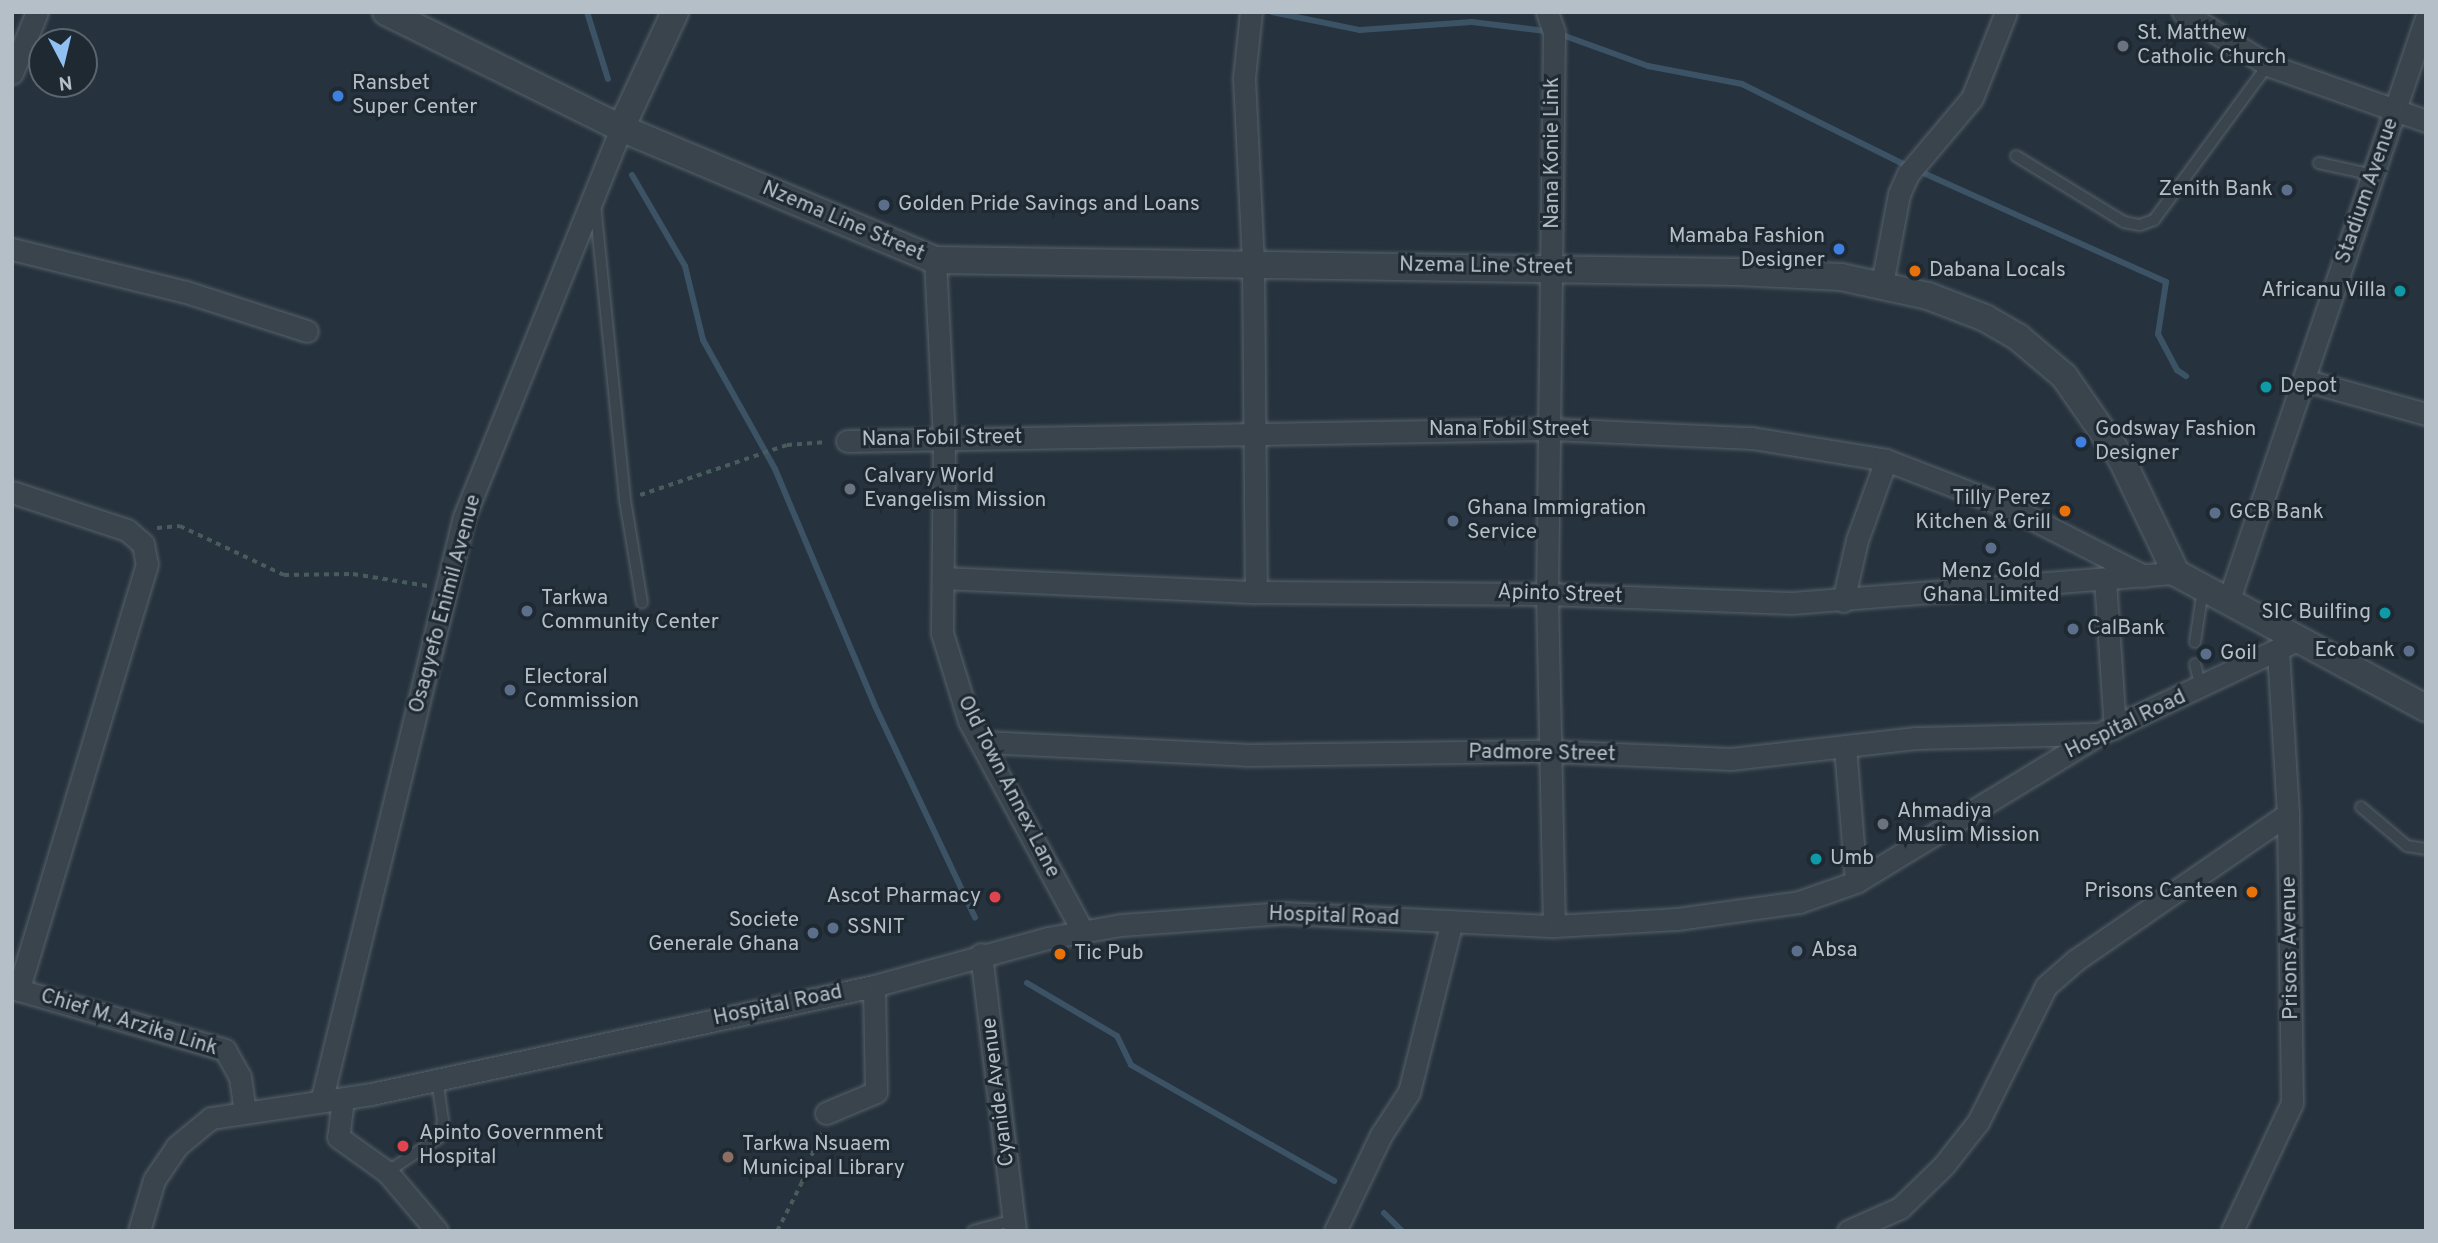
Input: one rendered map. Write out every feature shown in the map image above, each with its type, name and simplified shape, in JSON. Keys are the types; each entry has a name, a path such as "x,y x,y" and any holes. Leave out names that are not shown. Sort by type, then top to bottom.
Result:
{"street":[{"path":"12,73 37,12"},
{"name":"Nzema Line Street","path":"386,12 621,128 935,260 1737,272 1882,284 1985,318 2019,338 2064,376 2121,458 2175,573"},
{"name":"Osagyefo Enimil Avenue","path":"321,1098 464,517 594,191 675,12"},
{"path":"1251,12 1244,78 1253,263 1251,432 1256,592"},
{"name":"Nana Konie Link","path":"1547,12 1554,32 1547,594 1548,751 1554,926"},
{"path":"1882,284 1899,194 1908,174 1972,98 2006,12"},
{"path":"2185,13 2268,65 2426,121"},
{"name":"Stadium Avenue","path":"2228,602 2426,18"},
{"path":"12,249 186,292 307,331"},
{"name":"Old Town Annex Lane","path":"935,260 944,440 942,633 949,664 969,721 984,742 1083,932"},
{"path":"2304,380 2426,414"},
{"name":"Nana Fobil Street","path":"847,441 1251,432 1551,429 1752,438 1886,460 2013,509 2144,576"},
{"path":"1843,601 1857,540 1886,460"},
{"path":"12,492 127,530 144,544 147,564 15,989"},
{"path":"2175,573 2228,602 2289,645 2426,708"},
{"name":"Apinto Street","path":"943,578 1256,592 1547,594 1792,603 2175,573"},
{"path":"2105,579 2107,731"},
{"name":"Hospital Road","path":"139,1231 154,1180 177,1146 211,1118 321,1098 343,1099 437,1080 874,986 981,954 1083,932 1284,913 1554,926 1677,919 1799,902 1856,882 2107,731 2289,645"},
{"name":"Prisons Avenue","path":"2232,1231 2292,1102 2288,814 2289,645"},
{"name":"Padmore Street","path":"984,742 1246,755 1548,751 1731,759 1916,738 2107,731"},
{"path":"1844,747 1856,882"},
{"path":"1848,1231 1900,1208 1944,1165 1984,1112 2046,986 2076,960 2288,814"},
{"path":"1335,1231 1381,1135 1409,1092 1452,921"},
{"name":"Cyanide Avenue","path":"981,954 1014,1225"},
{"path":"826,1113 876,1092 874,986"},
{"name":"Chief M. Arzika Link","path":"15,989 225,1050 240,1077 245,1112"},
{"path":"343,1099 338,1137 387,1172 437,1231"}],"lane":[{"path":"2016,156 2123,222 2147,222 2154,219 2268,65"},
{"path":"2319,163 2373,175"},
{"path":"594,191 625,500 642,603"},
{"path":"2195,642 2203,589"},
{"path":"2195,664 2201,688"},
{"path":"2361,807 2407,846 2426,849"},
{"path":"387,1172 440,1137 443,1120 437,1080"},
{"path":"973,1231 1014,1225"}],"path":[{"path":"625,500 788,445 847,441"},
{"path":"127,530 180,526 284,575 353,573 447,589"},
{"path":"777,1231 801,1184 826,1113"}],"waterway":[{"path":"587,12 608,79"},
{"path":"1272,12 1360,30 1472,22 1554,32 1648,66 1742,84 1899,162 2166,282 2158,334 2177,370 2186,376"},
{"path":"632,175 685,266 703,340 775,469 875,706 975,918"},
{"path":"1027,983 1117,1036 1131,1065 1334,1181"},
{"path":"1384,1213 1402,1231"}],"place":[{"name":"St. Matthew Catholic Church","path":"2123,46"},
{"name":"Ransbet Super Center","path":"338,96"},
{"name":"Zenith Bank","path":"2287,190"},
{"name":"Golden Pride Savings and Loans","path":"884,205"},
{"name":"Mamaba Fashion Designer","path":"1839,249"},
{"name":"Dabana Locals","path":"1915,271"},
{"name":"Africanu Villa","path":"2400,291"},
{"name":"Depot","path":"2266,387"},
{"name":"Godsway Fashion Designer","path":"2081,442"},
{"name":"Calvary World Evangelism Mission","path":"850,489"},
{"name":"Tilly Perez Kitchen & Grill","path":"2065,511"},
{"name":"GCB Bank","path":"2215,513"},
{"name":"Ghana Immigration Service","path":"1453,521"},
{"name":"Menz Gold Ghana Limited","path":"1991,548"},
{"name":"Tarkwa Community Center","path":"527,611"},
{"name":"SIC Builfing","path":"2385,613"},
{"name":"CalBank","path":"2073,629"},
{"name":"Ecobank","path":"2409,651"},
{"name":"Goil","path":"2206,654"},
{"name":"Electoral Commission","path":"510,690"},
{"name":"Ahmadiya Muslim Mission","path":"1883,824"},
{"name":"Umb","path":"1816,859"},
{"name":"Prisons Canteen","path":"2252,892"},
{"name":"Ascot Pharmacy","path":"995,897"},
{"name":"SSNIT","path":"833,928"},
{"name":"Societe Generale Ghana","path":"813,933"},
{"name":"Absa","path":"1797,951"},
{"name":"Tic Pub","path":"1060,954"},
{"name":"Apinto Government Hospital","path":"403,1146"},
{"name":"Tarkwa Nsuaem Municipal Library","path":"728,1157"}]}
